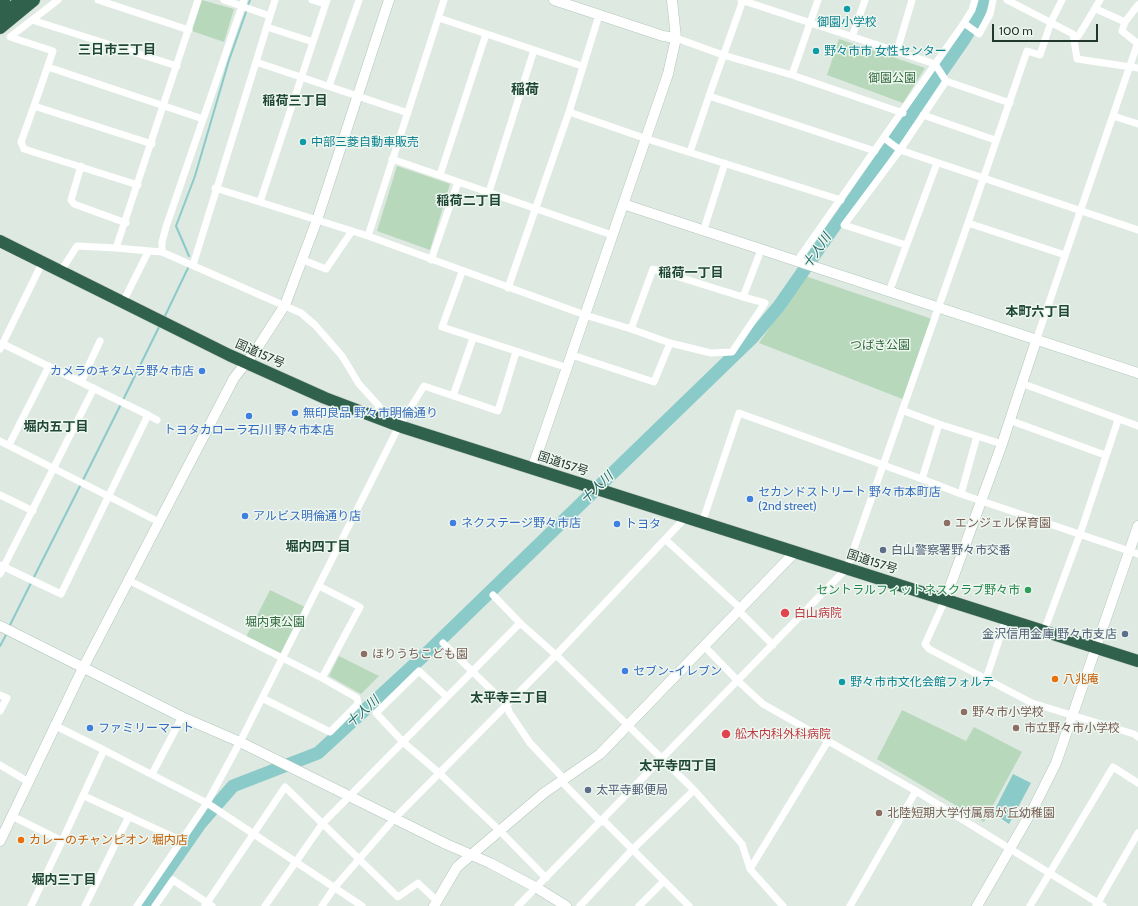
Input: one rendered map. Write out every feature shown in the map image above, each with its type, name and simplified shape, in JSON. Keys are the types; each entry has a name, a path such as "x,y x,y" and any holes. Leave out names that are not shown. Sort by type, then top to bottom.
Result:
{"highway":[{"path":"0,3 4,0"},
{"path":"0,16 22,0"},
{"path":"0,28 34,0"},
{"name":"国道157号","path":"0,241 245,362 326,398 399,426 1138,661"}],"street":[{"path":"58,0 10,37 52,51 22,142 24,149 138,185"},
{"path":"98,0 189,30"},
{"path":"116,248 126,223 198,0"},
{"path":"224,0 243,3 270,16"},
{"path":"193,265 215,188 275,0"},
{"path":"260,202 326,2 312,0"},
{"path":"329,86 359,0"},
{"path":"0,841 54,725 234,378 245,362 256,350 285,305 317,220 389,0"},
{"path":"368,236 444,0"},
{"path":"554,0 566,2 599,15 663,36 676,38 723,55 792,75 903,113"},
{"path":"532,469 568,368 612,234 647,139 668,74 676,38 672,0"},
{"path":"690,152 742,0 852,37 897,50 936,66 945,79 1010,103"},
{"path":"792,75 818,0"},
{"path":"852,37 865,0"},
{"path":"897,50 912,0"},
{"path":"799,262 965,24 975,0"},
{"path":"965,24 979,34 990,14 993,0"},
{"path":"1007,0 1073,34 1077,59 1138,68"},
{"path":"518,906 847,568 940,308 984,178 995,140 1010,103 1027,51 1040,55 1051,22 1062,0"},
{"path":"1074,40 1096,9 1100,0"},
{"path":"162,252 162,242 166,227 243,3"},
{"path":"1138,5 1125,22 1122,31 1138,42 1130,68 1021,383 982,501 945,600 925,644 929,649 1032,704 1134,734 1138,737"},
{"path":"1096,9 1125,22"},
{"path":"508,288 569,112 599,15"},
{"path":"439,18 582,66"},
{"path":"32,20 177,66"},
{"path":"267,27 313,42"},
{"path":"440,176 486,34"},
{"path":"489,192 534,50"},
{"path":"256,62 408,113"},
{"path":"48,66 203,119"},
{"path":"906,245 844,225 897,148 923,115 945,79"},
{"path":"709,96 875,151"},
{"path":"34,106 152,144"},
{"path":"569,112 647,139 841,200"},
{"path":"923,115 995,140"},
{"path":"1113,116 1138,124"},
{"path":"886,139 897,148 937,163 1138,230"},
{"path":"392,159 612,234"},
{"path":"704,229 725,163"},
{"path":"890,292 937,163"},
{"path":"81,166 70,200 74,204 126,223"},
{"path":"431,260 458,182"},
{"path":"215,188 368,236 462,272 585,315 670,343 711,353 732,352 765,303 653,269 631,329"},
{"path":"623,204 704,229 761,250 1036,341 1138,373"},
{"path":"968,223 1065,255"},
{"path":"302,260 326,269 352,231"},
{"path":"61,271 77,246 162,252 285,305 301,313 315,325 342,356 360,384 379,406 375,417"},
{"path":"743,297 761,250"},
{"path":"123,302 148,252"},
{"path":"43,262 1,347 49,366 158,420"},
{"path":"462,272 442,327 568,368"},
{"path":"453,396 473,338"},
{"path":"81,382 100,341"},
{"path":"572,355 654,382 670,343"},
{"path":"137,906 180,840 208,804 399,426 424,386 498,411 516,352"},
{"path":"9,445 49,366"},
{"path":"1021,383 1118,420 1138,426"},
{"path":"0,574 2,566 33,511 94,388"},
{"path":"904,411 1002,444"},
{"path":"702,523 739,413 961,494 1134,552"},
{"path":"2,566 61,594 148,414"},
{"path":"1009,420 1105,455"},
{"path":"1044,631 1080,534 1105,455 1118,420"},
{"path":"922,479 939,424"},
{"path":"961,494 977,436"},
{"path":"0,441 159,522"},
{"path":"0,495 33,511"},
{"path":"322,906 334,888 394,819 556,655 686,518"},
{"path":"977,906 1034,807 1056,763 1095,647 1134,552 1138,526"},
{"path":"666,540 740,610 773,645"},
{"path":"155,906 173,880 208,905 286,787 398,897 418,883 435,903 454,870 544,793 600,754 796,552"},
{"path":"130,581 322,678 357,698 358,704 330,732 262,698"},
{"path":"319,586 360,607 322,678"},
{"path":"493,596 520,623 556,655 661,760 694,790 742,844 750,869 783,906"},
{"path":"986,679 1006,619"},
{"path":"265,906 323,823 520,623"},
{"path":"6,629 84,666 182,717 240,742 394,819 471,856 490,863 537,888 566,906"},
{"path":"443,643 507,705 509,712 530,743 562,780 689,906"},
{"path":"705,646 738,681 764,704 916,791 1099,905 1138,833"},
{"path":"447,697 419,671 376,713 404,742 500,831 546,878"},
{"path":"0,695 7,698 0,711"},
{"path":"152,774 182,717"},
{"path":"54,725 208,804 362,906"},
{"path":"750,869 828,741"},
{"path":"31,906 84,796 104,750"},
{"path":"0,765 27,781"},
{"path":"1030,906 1112,767 1138,783"},
{"path":"580,906 632,850 694,790"},
{"path":"850,906 916,791"},
{"path":"84,796 180,840"},
{"path":"12,816 62,841"},
{"path":"86,906 129,816"},
{"path":"639,906 664,881"}],"green space":[{"path":"202,0 234,9 224,42 192,31"},
{"name":"御園公園","path":"839,39 925,68 903,103 827,75"},
{"path":"397,166 450,184 430,250 377,231"},
{"name":"つばき公園","path":"805,276 932,319 905,400 759,343"},
{"name":"堀内東公園","path":"270,590 305,607 281,655 246,637"},
{"path":"339,656 379,676 361,694 329,676"},
{"path":"902,710 966,741 974,727 1022,752 984,822 877,759"}],"water":[{"path":"1013,774 1031,783 1009,824 993,813"}],"waterway":[{"path":"248,5 250,0"},
{"name":"十人川","path":"143,906 200,824 233,786 318,753 431,649 753,337 779,306 963,41 977,18 984,0"},
{"path":"189,256 176,226 195,176 229,60 246,12"},
{"path":"164,318 188,268"},
{"path":"123,400 160,325"},
{"path":"83,480 121,404"},
{"path":"33,579 81,484"},
{"path":"9,627 31,583"},
{"path":"0,646 7,633"}],"place":[{"name":"御園小学校","path":"847,9"},
{"name":"野々市市 女性センター","path":"816,51"},
{"name":"中部三菱自動車販売","path":"303,142"},
{"name":"カメラのキタムラ野々市店","path":"202,371"},
{"name":"無印良品 野々市明倫通り","path":"295,413"},
{"name":"トヨタカローラ石川 野々市本店","path":"249,416"},
{"name":"セカンドストリート 野々市本町店 (2nd street)","path":"750,499"},
{"name":"アルビス明倫通り店","path":"245,516"},
{"name":"ネクステージ野々市店","path":"453,523"},
{"name":"エンジェル保育園","path":"947,523"},
{"name":"トヨタ","path":"617,524"},
{"name":"白山警察署野々市交番","path":"883,550"},
{"name":"セントラルフィットネスクラブ野々市","path":"1028,590"},
{"name":"白山病院","path":"785,613"},
{"name":"金沢信用金庫 野々市支店","path":"1125,634"},
{"name":"ほりうちこども園","path":"364,654"},
{"name":"セブン-イレブン","path":"625,671"},
{"name":"八兆庵","path":"1055,679"},
{"name":"野々市市文化会館フォルテ","path":"842,682"},
{"name":"野々市小学校","path":"964,712"},
{"name":"ファミリーマート","path":"90,728"},
{"name":"市立野々市小学校","path":"1016,728"},
{"name":"舩木内科外科病院","path":"726,734"},
{"name":"太平寺郵便局","path":"588,790"},
{"name":"北陸短期大学付属扇が丘幼稚園","path":"879,813"},
{"name":"カレーのチャンピオン 堀内店","path":"21,840"}],"district":[{"name":"三日市三丁目","path":"117,50"},
{"name":"稲荷","path":"525,90"},
{"name":"稲荷三丁目","path":"295,101"},
{"name":"稲荷二丁目","path":"469,201"},
{"name":"稲荷一丁目","path":"691,273"},
{"name":"本町六丁目","path":"1038,312"},
{"name":"堀内五丁目","path":"56,427"},
{"name":"堀内四丁目","path":"318,547"},
{"name":"太平寺三丁目","path":"509,698"},
{"name":"太平寺四丁目","path":"678,766"},
{"name":"堀内三丁目","path":"64,880"}]}
